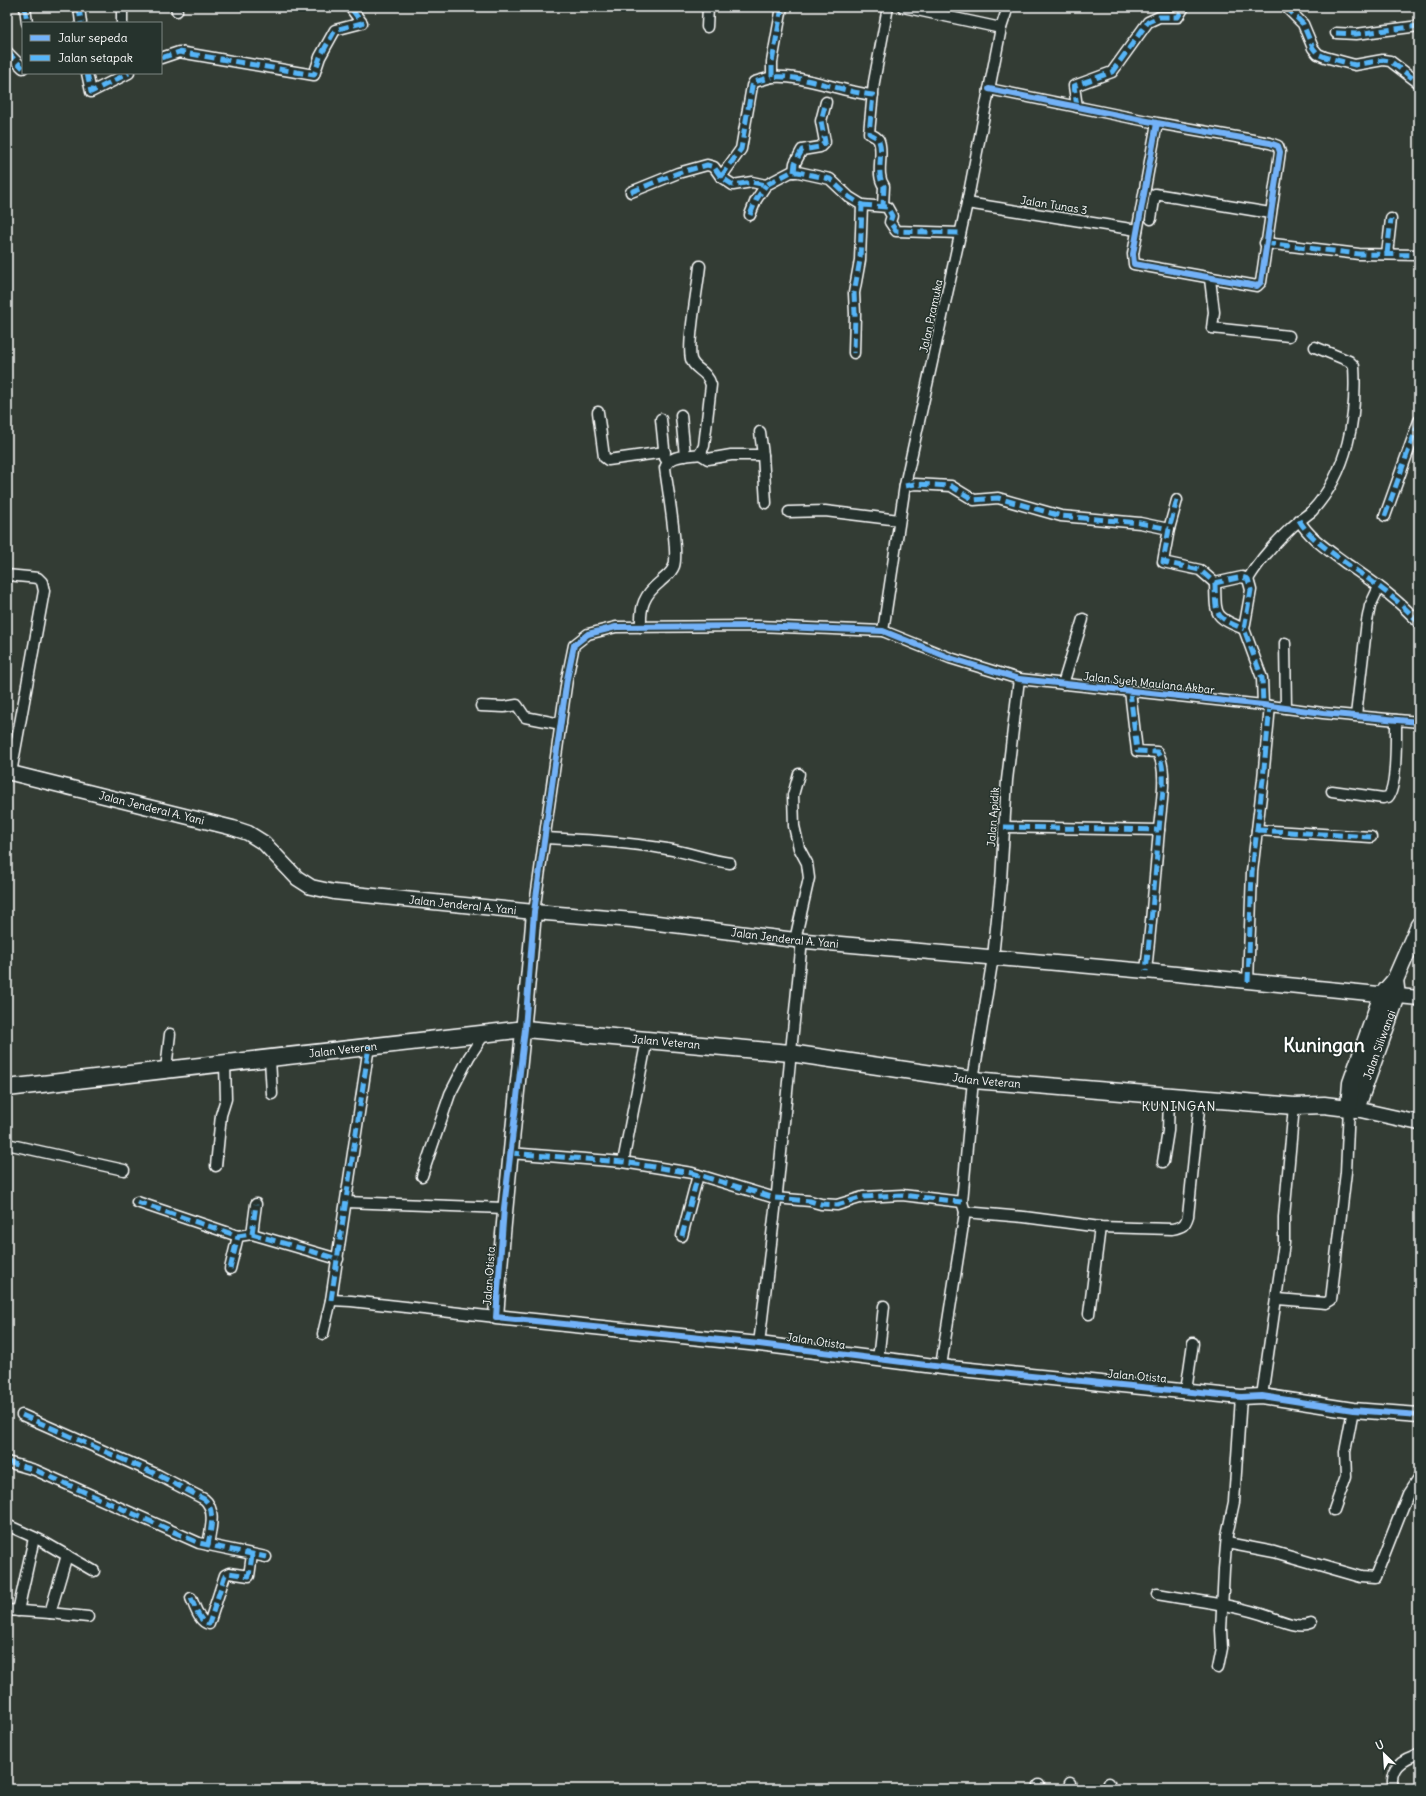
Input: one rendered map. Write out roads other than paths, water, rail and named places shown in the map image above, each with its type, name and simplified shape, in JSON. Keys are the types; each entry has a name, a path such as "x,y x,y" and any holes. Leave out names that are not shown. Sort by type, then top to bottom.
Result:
{"main road":[{"name":"Jalan Jenderal A. Yani","path":"9,773 142,804 248,833 264,843 297,878 311,887 334,892 534,912 632,920 799,940 1146,971 1419,998"},
{"name":"Jalan Otista","path":"534,912 525,1029 504,1208 496,1317 759,1344 878,1360 1241,1397 1262,1396 1353,1410 1419,1415"},
{"name":"Jalan Siliwangi","path":"1353,1108 1351,1083 1419,925"},
{"name":"Jalan Veteran","path":"7,1088 525,1029 790,1053 973,1080 1169,1097 1294,1106 1324,1105 1353,1108"},
{"path":"1353,1108 1419,1123"}],"street":[{"path":"25,7 27,22"},
{"path":"79,7 81,22"},
{"path":"122,7 122,22"},
{"path":"162,58 179,52 314,75 320,57 335,30 362,23 350,7"},
{"path":"707,27 708,7"},
{"path":"772,77 772,62 782,7"},
{"path":"883,206 884,186 882,183 880,167 879,142 876,137 869,133 873,95 888,7"},
{"path":"903,7 1001,28"},
{"name":"Jalan Pramuka","path":"884,631 905,486 967,204 1001,28 1008,7"},
{"path":"1077,107 1074,86 1112,72 1148,22 1159,17 1178,17 1184,7"},
{"path":"1286,7 1303,24 1318,54 1355,65 1383,60 1390,61 1419,84"},
{"path":"1336,33 1356,34 1419,26"},
{"path":"7,52 22,67"},
{"path":"87,74 90,91 114,76 124,74"},
{"path":"721,177 742,149 752,86 754,82 772,77 784,76 873,95"},
{"path":"988,89 1157,123 1270,143 1278,146 1280,152 1265,242 1261,282 1257,286 1210,279 1134,264 1133,254 1157,123"},
{"path":"794,172 794,163 802,150 820,147 826,142 822,121 826,102"},
{"path":"631,192 678,173 707,165 714,167 721,177 733,185 748,182 766,185"},
{"path":"750,215 756,200 766,185 794,172 830,179 850,197 862,205 887,207 892,216 890,222 896,231 960,233"},
{"path":"1151,219 1155,194 1270,213"},
{"name":"Jalan Tunas 3","path":"967,204 1137,230"},
{"path":"854,353 854,293 860,260 862,205"},
{"path":"1387,254 1390,219"},
{"path":"1265,242 1337,252 1419,255"},
{"path":"700,266 690,349 691,360 708,376 711,388 704,446 700,454"},
{"path":"1210,279 1214,312 1212,328 1217,330 1289,336"},
{"path":"1248,982 1252,872 1257,830 1266,706 1262,678 1244,629 1251,590 1248,579 1264,555 1295,524 1311,511 1334,480 1351,432 1355,393 1354,366 1349,361 1315,347"},
{"path":"598,412 603,451 606,458 665,452"},
{"path":"681,415 686,456"},
{"path":"641,627 640,613 649,591 670,574 675,564 675,548 665,468 666,464 661,419"},
{"path":"1385,516 1419,421"},
{"path":"760,432 766,503"},
{"path":"666,464 669,460 700,454 708,459 731,455 763,455"},
{"path":"905,486 915,484 951,486 974,500 998,498 1061,516 1140,523 1169,529"},
{"path":"1177,500 1169,529 1163,562 1200,570 1215,583 1215,607 1218,615 1244,629"},
{"path":"789,512 826,511 899,520"},
{"path":"1295,524 1303,526 1327,550 1378,589 1403,605 1419,622"},
{"path":"7,575 38,578 42,582 44,591 9,773"},
{"path":"1215,583 1242,577 1248,579"},
{"path":"1356,715 1362,654 1371,604 1378,589"},
{"path":"1063,684 1083,619"},
{"name":"Jalan Syeh Maulana Akbar","path":"534,912 567,680 574,645 588,634 616,627 757,626 884,631 950,658 1019,679 1323,713 1419,722"},
{"path":"1285,643 1286,708"},
{"name":"Jalan Apidik","path":"962,1202 973,1080 993,957 1007,780 1019,679"},
{"path":"1130,691 1137,751 1157,752 1161,763 1163,783 1158,830 1157,873 1146,971"},
{"path":"481,706 504,707 517,705 525,717 561,724"},
{"path":"1332,791 1388,798 1391,794 1394,772 1396,720"},
{"path":"759,1344 790,1053 799,940 809,878 807,863 799,848 794,826 794,795 799,774"},
{"path":"1004,827 1158,830"},
{"path":"1257,830 1371,837"},
{"path":"545,838 613,841 669,849 707,860 730,863"},
{"path":"422,1176 450,1094 469,1057 485,1033"},
{"path":"166,1069 170,1034"},
{"path":"623,1162 647,1039"},
{"path":"323,1334 338,1259 369,1046"},
{"path":"270,1059 272,1094"},
{"path":"216,1166 221,1115 226,1099 225,1064"},
{"path":"1163,1162 1168,1131 1169,1097"},
{"path":"965,1212 1024,1217 1100,1227 1182,1228 1186,1223 1188,1216 1200,1099"},
{"path":"1262,1396 1278,1298 1284,1243 1284,1217 1294,1106"},
{"path":"1278,1298 1326,1303 1331,1300 1353,1108"},
{"path":"7,1144 124,1170"},
{"path":"510,1153 623,1162 698,1175 775,1198 837,1205 863,1197 902,1195 962,1202 965,1212 941,1366"},
{"path":"682,1236 698,1175"},
{"path":"137,1202 238,1236 252,1234 338,1259"},
{"path":"346,1202 504,1208"},
{"path":"252,1234 256,1204"},
{"path":"1089,1314 1100,1227"},
{"path":"230,1269 238,1236"},
{"path":"331,1300 496,1317"},
{"path":"878,1360 884,1306"},
{"path":"1186,1391 1193,1342"},
{"path":"1218,1668 1222,1648 1221,1630 1224,1569 1227,1535 1234,1502 1241,1397"},
{"path":"1334,1510 1346,1476 1345,1452 1353,1410"},
{"path":"22,1415 156,1474 204,1499 209,1503 211,1516 208,1545"},
{"path":"7,1462 36,1470 164,1528 208,1545 266,1557"},
{"path":"1227,1543 1274,1552 1361,1577 1375,1578 1408,1494 1419,1477"},
{"path":"7,1525 67,1555 94,1571"},
{"path":"18,1611 34,1538"},
{"path":"50,1612 60,1584 67,1555"},
{"path":"191,1598 203,1621 209,1624 225,1575 229,1573 249,1576 252,1555"},
{"path":"1157,1594 1223,1604 1260,1613 1287,1623 1306,1626 1311,1624"},
{"path":"7,1610 50,1612 88,1617"},
{"path":"1393,1789 1393,1773 1399,1763 1419,1756"}],"district":[{"name":"Kuningan","path":"1324,1045"},
{"name":"KUNINGAN","path":"1179,1106"}]}
